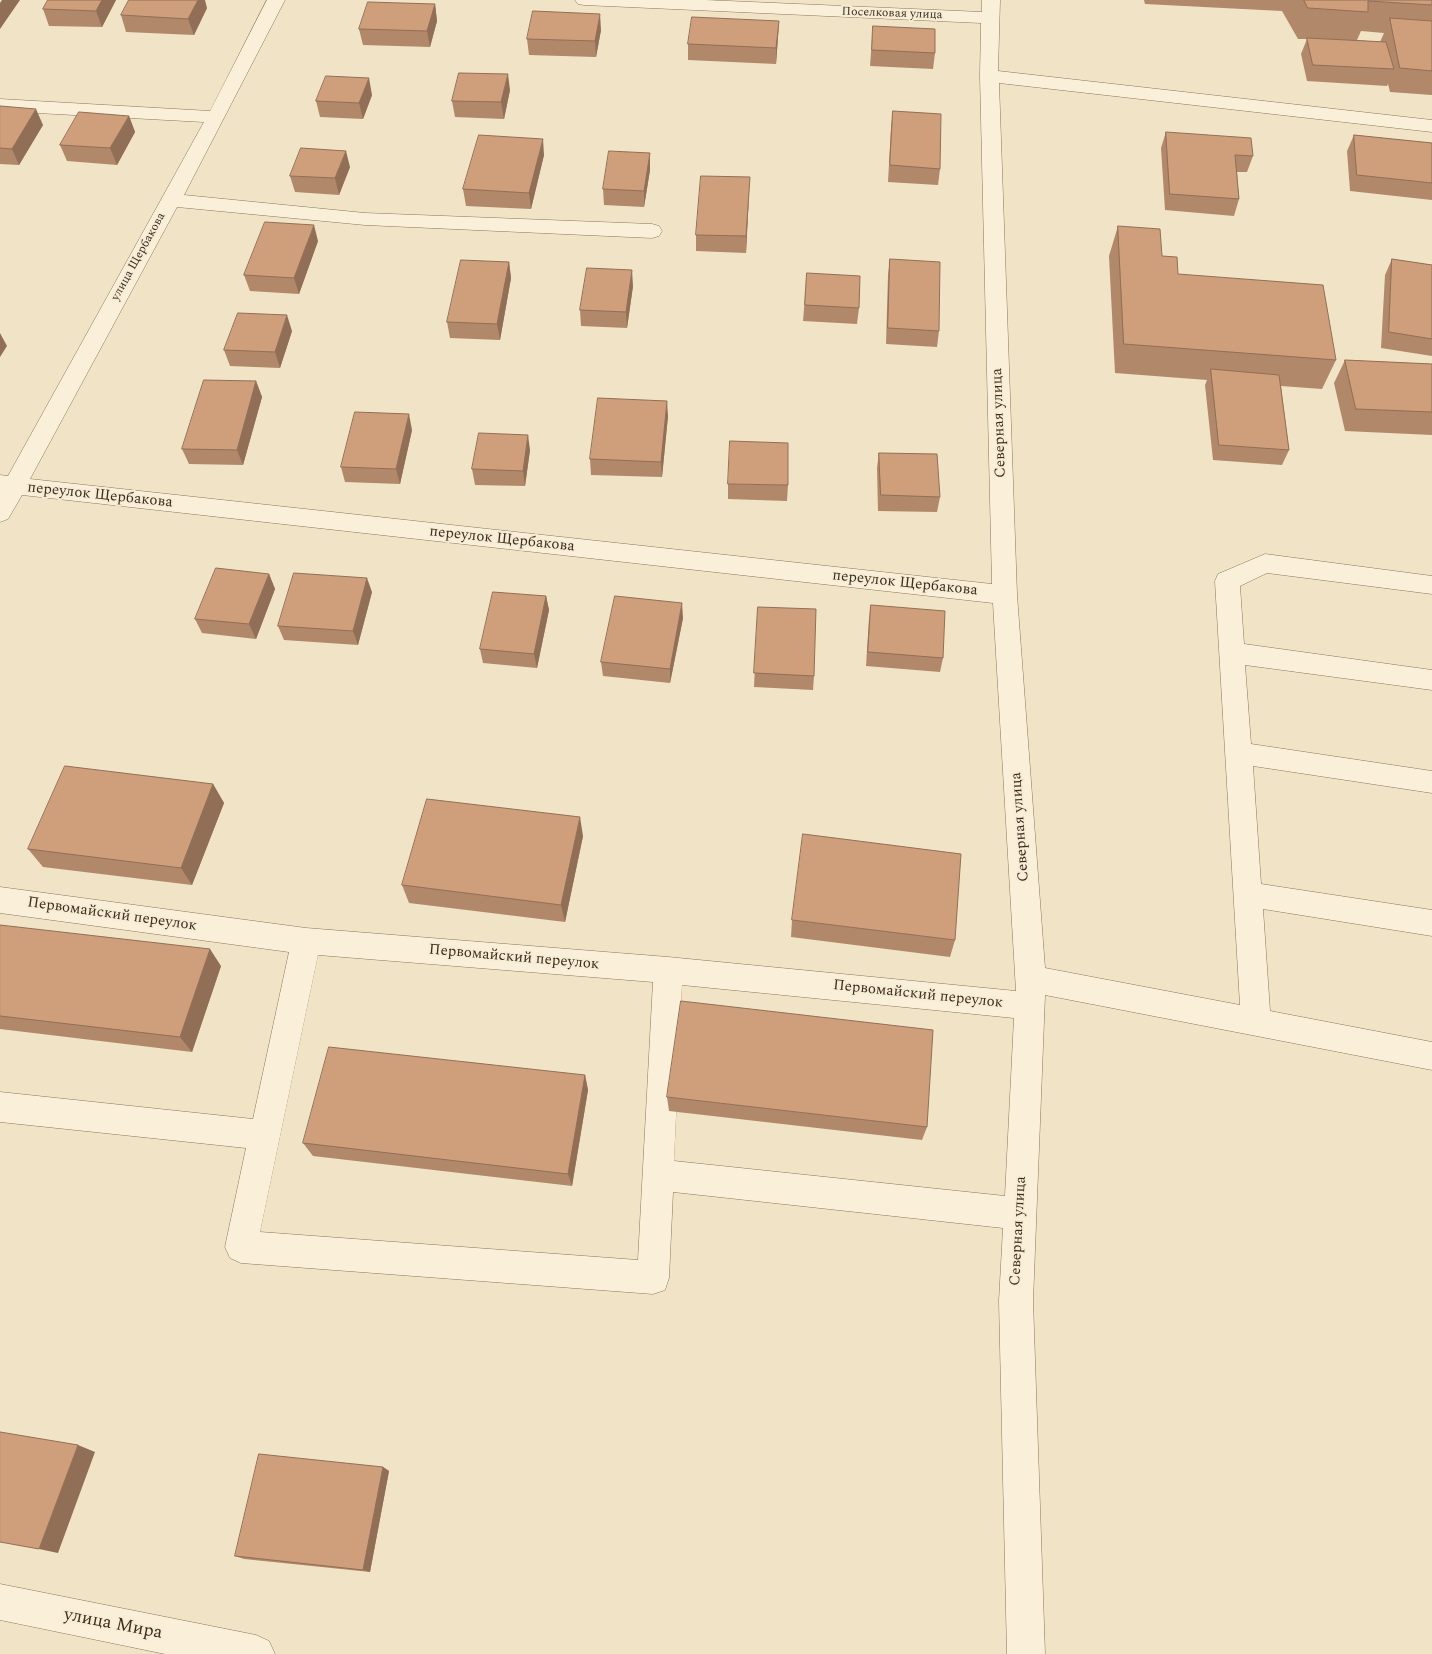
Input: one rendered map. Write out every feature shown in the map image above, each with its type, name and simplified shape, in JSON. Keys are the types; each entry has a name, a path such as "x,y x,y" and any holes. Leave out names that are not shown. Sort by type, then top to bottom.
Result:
{"street":[{"name":"улица Щербакова","path":"0,513 6,485 170,200 216,117 276,0"},
{"name":"Поселковая улица","path":"584,0 991,9"},
{"name":"Северная улица","path":"991,9 989,76 1005,595 1030,993 1016,1301 1026,1654"},
{"path":"989,76 1432,126"},
{"path":"0,106 216,117"},
{"path":"170,200 365,219 652,231"},
{"name":"переулок Щербакова","path":"6,485 1005,595"},
{"path":"1256,1023 1226,581 1265,563 1432,585"},
{"path":"1232,653 1432,680"},
{"path":"1238,753 1432,782"},
{"path":"1248,894 1432,923"},
{"name":"Первомайский переулок","path":"0,900 306,942 668,970 1030,993 1256,1023 1432,1056"},
{"path":"306,942 241,1247 653,1278 668,970"},
{"path":"0,1107 265,1135"},
{"path":"658,1175 1020,1214"},
{"name":"улица Мира","path":"0,1602 256,1654"}],"building":[{"path":"48,0 102,0 96,11 43,9"},
{"path":"129,0 198,0 188,19 121,15"},
{"path":"1304,0 1432,0 1432,5 1368,1 1368,12 1308,8"},
{"path":"368,2 435,4 427,31 359,29"},
{"path":"533,11 600,14 595,41 527,39"},
{"path":"692,17 779,21 776,48 688,44"},
{"path":"1390,18 1432,21 1432,71 1400,68"},
{"path":"873,26 935,29 935,53 872,50"},
{"path":"1307,38 1386,42 1394,69 1313,65"},
{"path":"459,73 508,74 501,102 452,101"},
{"path":"326,76 369,78 359,103 316,101"},
{"path":"0,106 36,109 12,149 0,148"},
{"path":"893,111 941,114 940,169 890,165"},
{"path":"79,112 129,116 110,148 60,145"},
{"path":"1166,132 1251,138 1253,156 1235,155 1239,199 1170,194"},
{"path":"479,135 543,139 529,193 463,189"},
{"path":"1354,135 1432,143 1432,183 1357,175"},
{"path":"301,148 346,151 335,178 290,176"},
{"path":"609,151 650,153 644,191 603,189"},
{"path":"701,176 750,177 746,236 696,235"},
{"path":"265,222 314,225 294,278 244,275"},
{"path":"1118,226 1160,229 1162,256 1177,257 1178,274 1323,285 1336,360 1124,344"},
{"path":"890,259 940,262 939,331 888,328"},
{"path":"1392,259 1432,265 1432,339 1389,332"},
{"path":"461,260 509,262 497,324 447,322"},
{"path":"587,268 632,270 626,312 580,310"},
{"path":"807,273 860,276 859,308 805,305"},
{"path":"238,313 287,315 275,352 224,350"},
{"path":"1345,360 1432,364 1432,412 1356,409"},
{"path":"1211,369 1279,375 1289,450 1219,445"},
{"path":"204,380 256,381 237,450 182,449"},
{"path":"598,398 667,401 661,462 590,459"},
{"path":"355,412 409,414 396,469 341,467"},
{"path":"479,433 528,435 523,471 472,469"},
{"path":"730,441 788,443 788,485 728,484"},
{"path":"879,453 937,454 940,497 881,495"},
{"path":"216,568 269,574 249,624 195,619"},
{"path":"294,573 367,578 353,631 278,626"},
{"path":"493,592 546,596 534,654 480,649"},
{"path":"615,596 682,603 670,669 601,662"},
{"path":"871,605 945,611 943,658 868,652"},
{"path":"758,607 816,609 814,676 754,673"},
{"path":"65,766 213,784 181,868 28,849"},
{"path":"427,799 580,817 561,905 402,885"},
{"path":"803,834 961,854 955,940 792,920"},
{"path":"0,925 210,949 180,1037 0,1016"},
{"path":"681,1001 933,1030 927,1127 667,1097"},
{"path":"329,1047 585,1075 568,1174 303,1143"},
{"path":"0,1432 78,1445 39,1549 0,1542"},
{"path":"259,1454 383,1467 363,1570 235,1556"}]}
